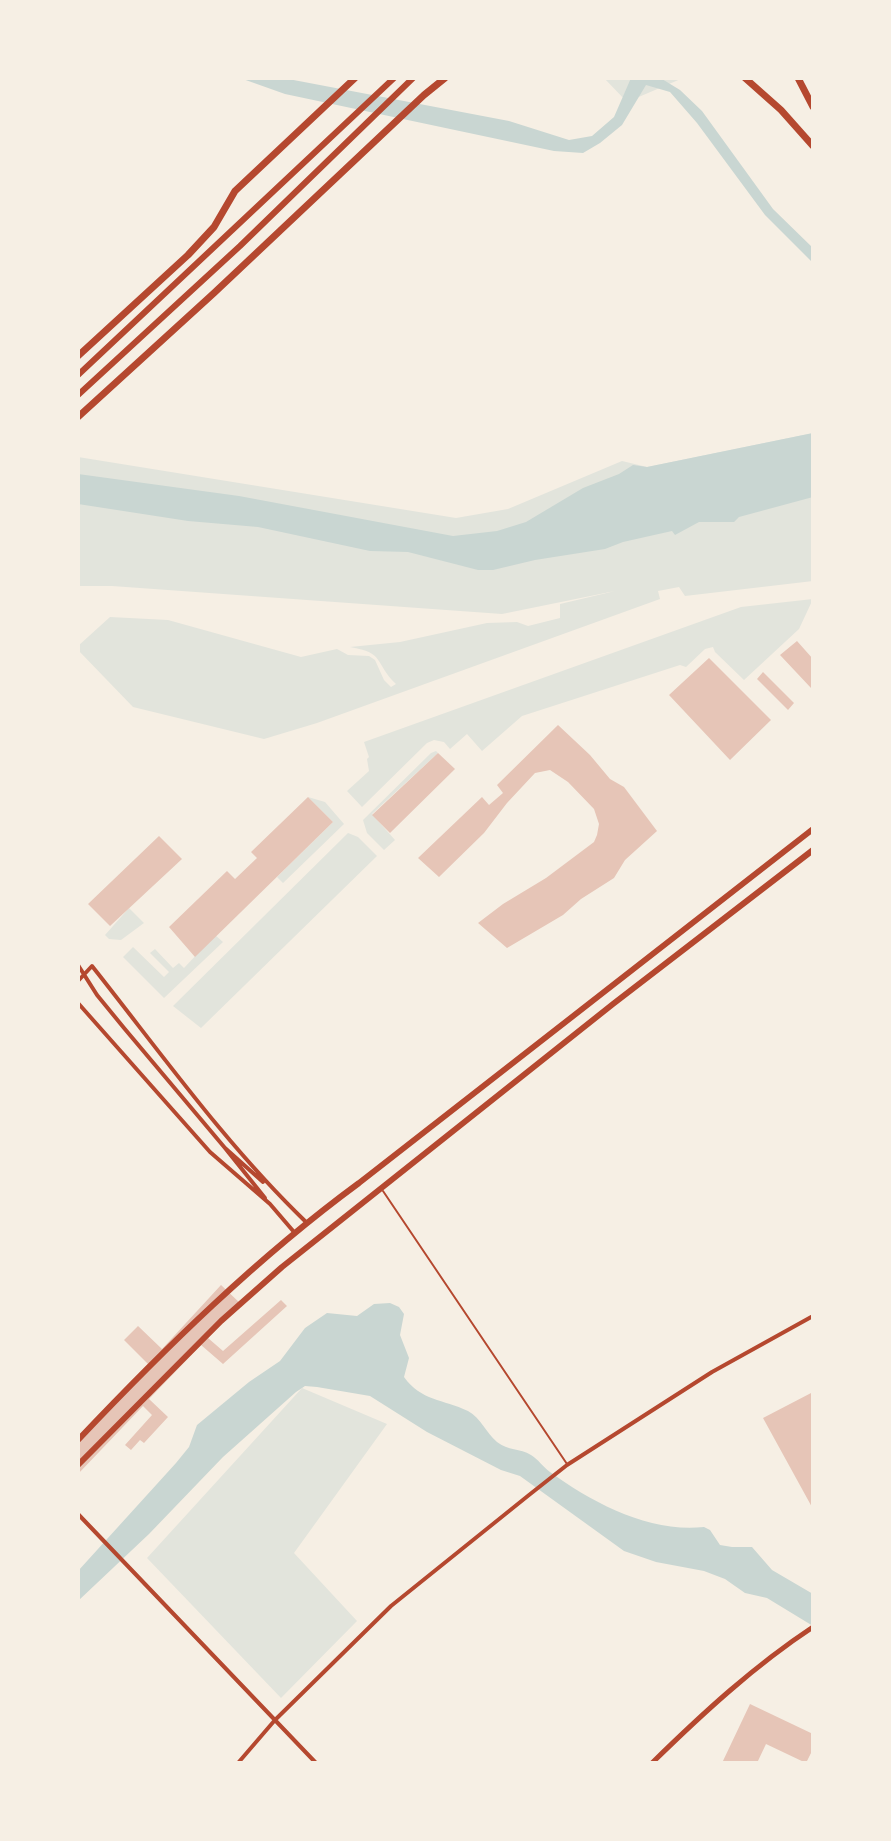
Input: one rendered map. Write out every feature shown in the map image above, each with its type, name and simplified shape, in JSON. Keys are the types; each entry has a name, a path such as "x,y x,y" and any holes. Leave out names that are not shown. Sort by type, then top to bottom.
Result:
{"highway":[{"path":"78,356 188,255 214,227 235,191 355,78"},
{"path":"424,95 437,78"},
{"path":"78,417 445,78"},
{"path":"745,78 781,110 813,146"},
{"path":"798,78 812,106"}],"main road":[{"path":"78,375 394,78"},
{"path":"78,395 240,246 413,78"},
{"path":"78,1440 232,1288 306,1222 813,829"},
{"path":"78,1465 221,1321 282,1267 813,850"}],"street":[{"path":"78,965 97,995 294,1232"},
{"path":"78,981 92,966 274,1191"},
{"path":"78,1003 210,1152 270,1204"},
{"path":"225,1148 306,1222"},
{"path":"238,1763 275,1720 391,1606 567,1465 712,1372 813,1316"},
{"path":"78,1514 316,1763"},
{"path":"652,1763 702,1715 810,1629"}],"lane":[{"path":"381,1188 567,1465"}],"shaded area":[{"path":"240,78 283,78 509,121 569,140 592,136 614,117 631,78 662,79 680,90 702,111 773,209 813,248 813,263 765,215 697,123 670,92 646,85 622,125 583,153 554,151 285,94"},
{"path":"604,78 683,78 627,102"},
{"path":"813,433 813,581 685,596 679,587 658,591 660,599 317,723 264,739 133,707 78,650 78,646 110,617 168,620 301,657 337,649 348,655 369,656 375,660 384,680 391,687 396,684 375,656 350,647 400,642 487,623 517,622 528,626 560,618 560,604 615,591 502,614 78,586 78,457 456,518 508,509 622,461 647,467"},
{"path":"813,433 813,497 739,517 734,522 699,522 675,535 672,531 605,549 493,570 478,570 408,552 370,551 258,527 188,521 78,504 78,474 239,496 453,536 497,531 526,522 583,488 633,465 647,467"},
{"path":"813,599 799,629 744,680 713,647 705,649 686,667 680,665 522,716 482,751 467,734 450,749 444,742 434,740 427,743 362,807 347,791 369,771 364,742 741,607"},
{"path":"436,751 438,753 372,814 395,840 384,850 367,833 363,820"},
{"path":"308,797 325,802 344,824 283,883 277,877 333,822"},
{"path":"348,833 358,837 377,856 201,1028 173,1006"},
{"path":"129,908 144,923 121,940 109,939 105,935"},
{"path":"215,935 223,942 164,998 123,957 133,947 164,977 169,972 150,953 155,949 173,968 179,963 184,968"},
{"path":"390,1303 399,1307 404,1314 400,1335 409,1358 404,1377 418,1391 468,1411 497,1442 531,1455 567,1484 603,1505 663,1525 704,1527 710,1530 720,1545 752,1547 772,1570 813,1594 813,1626 767,1598 745,1593 725,1579 624,1551 520,1476 501,1470 427,1432 370,1396 305,1386 223,1457 149,1534 78,1601 78,1571 176,1463 189,1447 197,1425 280,1361 305,1328 327,1313 357,1316 374,1304"},
{"path":"302,1388 387,1424 294,1553 357,1621 281,1698 147,1558"}],"building":[{"path":"797,641 813,659 811,688 780,655"},
{"path":"709,658 771,720 730,760 669,695"},
{"path":"763,672 794,703 788,710 757,679"},
{"path":"558,725 610,779 624,787 657,831 625,860 614,878 563,915 507,948 478,923 546,878 594,842 597,835 599,824 594,809 568,782 550,770 535,773 484,833 439,877 418,858 482,797 489,805 503,793 497,785"},
{"path":"438,753 455,769 390,833 372,815"},
{"path":"308,797 333,822 195,957 169,927 227,871 235,879 257,858 251,852"},
{"path":"159,836 182,859 110,926 88,904"},
{"path":"221,1285 242,1305 208,1338 223,1351 281,1300 287,1306 223,1364 201,1345 149,1399 168,1417 144,1443 140,1440 131,1450 125,1445 152,1415 143,1406 78,1474 78,1438 148,1364 124,1340 138,1326 162,1349"},
{"path":"813,1392 813,1509 763,1418"},
{"path":"750,1704 813,1734 813,1749 806,1763 766,1744 757,1763 722,1763"}]}
